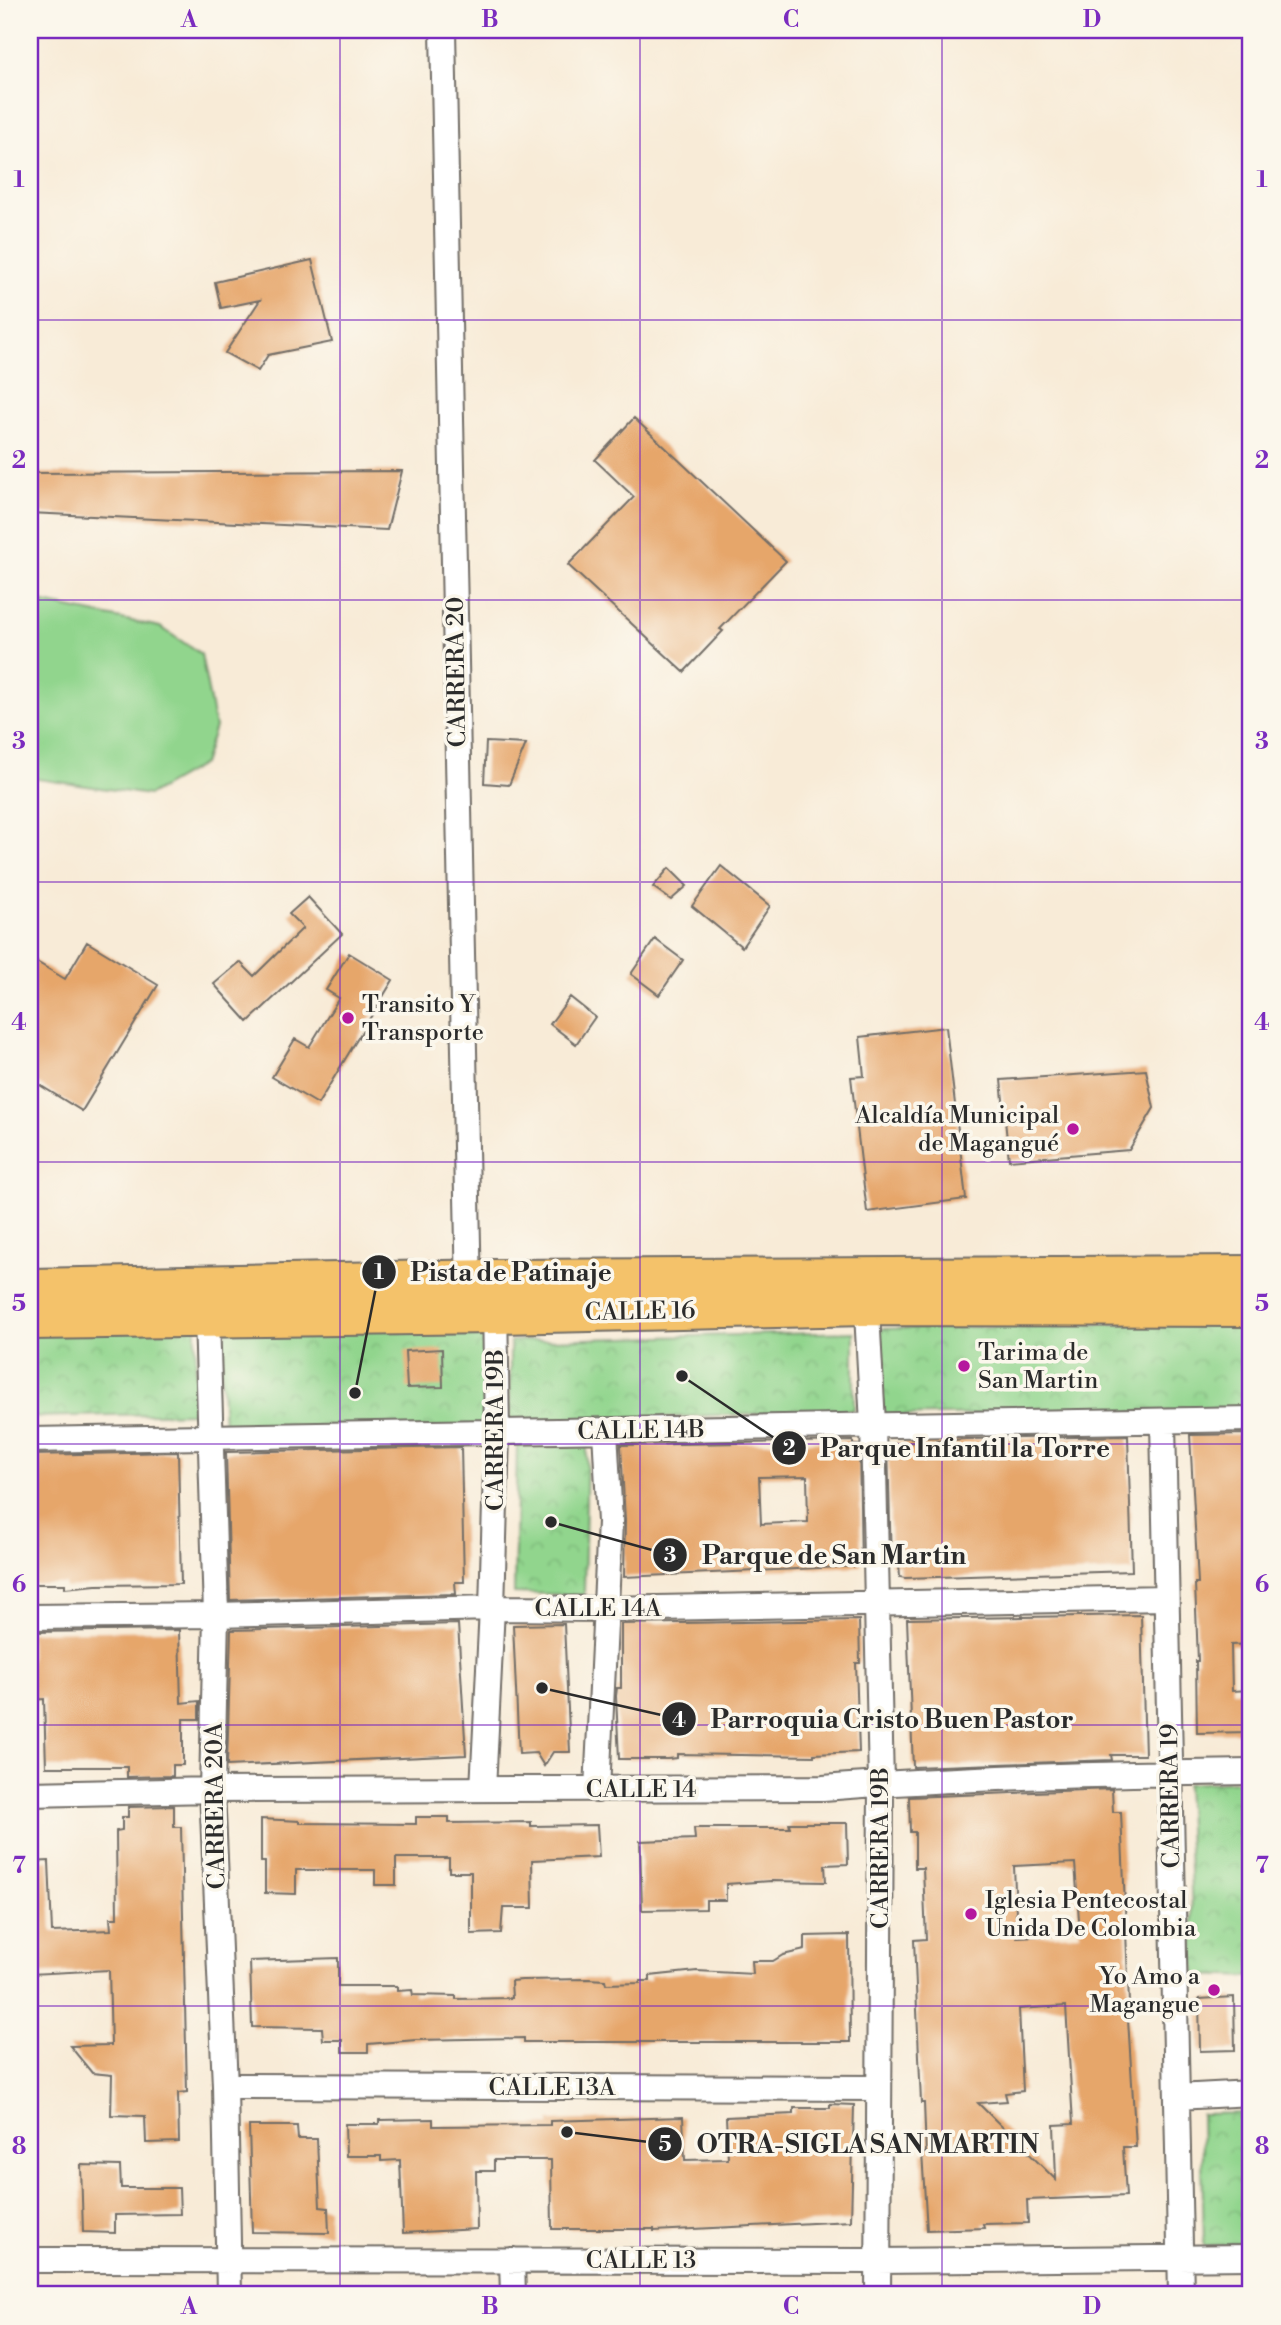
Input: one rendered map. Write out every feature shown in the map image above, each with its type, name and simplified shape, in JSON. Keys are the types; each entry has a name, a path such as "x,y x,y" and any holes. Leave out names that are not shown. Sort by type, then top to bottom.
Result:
{"highway":[{"name":"CALLE 16","path":"30,1288 482,1297 866,1291 1251,1275"},
{"name":"CALLE 16","path":"866,1291 1251,1307"},
{"name":"CALLE 16","path":"30,1320 207,1317 482,1297"}],"street":[{"name":"CARRERA 20","path":"443,30 482,1297"},
{"name":"CARRERA 19B","path":"866,1291 873,1424 881,1784 878,2295"},
{"name":"CARRERA 19B","path":"482,1297 497,1434 483,1789"},
{"name":"CARRERA 20A","path":"207,1317 216,1615 212,1790 225,2086 229,2295"},
{"name":"CALLE 14B","path":"30,1440 1251,1419"},
{"name":"CARRERA 19","path":"1163,1422 1181,2295"},
{"path":"597,1790 610,1522 605,1431"},
{"name":"CALLE 14A","path":"30,1617 492,1608 877,1605 1166,1598"},
{"name":"CALLE 14","path":"30,1794 212,1790 822,1788 1251,1772"},
{"name":"CALLE 13A","path":"225,2086 878,2088"},
{"path":"1177,2097 1251,2093"},
{"name":"CALLE 13","path":"30,2260 878,2261 1251,2257"},
{"path":"512,2260 513,2295"}],"green space":[{"path":"30,600 160,627 201,654 215,727 203,764 149,795 30,778"},
{"path":"486,1318 487,1429 224,1431 221,1357 229,1320"},
{"path":"1251,1321 1251,1410 883,1416 877,1329"},
{"path":"196,1326 195,1413 30,1417 30,1332"},
{"path":"854,1332 854,1410 510,1423 510,1341"},
{"path":"517,1446 587,1446 584,1595 514,1593"},
{"path":"1251,1780 1251,1977 1195,1975 1186,1784"},
{"path":"1251,2113 1251,2243 1204,2246 1201,2114"}],"building":[{"path":"312,260 332,342 268,355 258,371 225,353 260,300 221,308 215,282"},
{"path":"634,418 786,561 720,629 723,631 684,672 568,565 634,497 595,460"},
{"path":"402,471 387,530 30,513 30,473"},
{"path":"486,742 526,744 509,785 484,783"},
{"path":"721,866 770,906 742,947 692,906"},
{"path":"669,868 687,886 671,900 653,887"},
{"path":"308,897 342,934 248,1022 214,984 240,962 254,976 303,928 289,914"},
{"path":"655,939 683,960 659,995 631,974"},
{"path":"87,942 158,985 82,1111 30,1079 30,958 65,979"},
{"name":"Transito Y Transporte","path":"349,953 393,980 318,1104 272,1077 295,1039 309,1047 339,998 326,990"},
{"path":"570,997 595,1017 576,1044 550,1024"},
{"path":"946,1027 966,1199 867,1212 851,1077 864,1076 860,1037"},
{"name":"Alcaldía Municipal de Magangué","path":"1146,1070 1154,1108 1129,1150 1009,1160 1001,1080"},
{"path":"442,1349 443,1387 407,1388 405,1351"},
{"path":"1251,1434 1251,1644 1231,1645 1232,1691 1251,1690 1251,1732 1197,1733 1195,1583 1198,1583 1190,1435"},
{"path":"1128,1436 1132,1571 905,1578 900,1577 899,1565 891,1565 888,1444 966,1439"},
{"path":"853,1441 853,1445 859,1445 861,1566 624,1577 625,1521 621,1445","holes":["807,1476 808,1522 761,1524 759,1477"]},
{"path":"461,1447 464,1582 455,1582 456,1594 230,1600 226,1452"},
{"path":"178,1452 181,1584 65,1588 65,1584 30,1584 30,1455"},
{"path":"1141,1615 1145,1755 1111,1755 1112,1760 913,1767 907,1619"},
{"path":"859,1620 860,1663 856,1663 859,1752 814,1756 677,1754 677,1758 668,1759 619,1759 616,1696 617,1688 621,1688 621,1624"},
{"path":"458,1624 466,1755 227,1766 231,1630"},
{"path":"564,1624 570,1752 553,1752 544,1766 536,1753 519,1754 513,1625"},
{"path":"179,1630 181,1703 199,1701 199,1719 183,1719 183,1765 173,1765 173,1776 127,1777 127,1767 46,1767 44,1699 31,1700 30,1632"},
{"path":"1112,1789 1113,1812 1121,1812 1127,2003 1136,2147 1123,2147 1126,2196 1027,2200 1028,2223 983,2224 984,2228 927,2230 922,2153 926,2153 924,2103 921,2103 914,1940 926,1939 923,1868 915,1868 915,1832 910,1832 909,1797","holes":["1075,1863 1080,1934 1017,1937 1014,1866","1066,2006 1073,2124 1054,2125 1056,2180 978,2103 1007,2101 1005,2093 1023,2091 1019,2009"]},
{"path":"174,1806 174,1827 181,1827 187,2092 178,2093 179,2142 146,2143 145,2116 111,2115 112,2075 92,2073 70,2046 111,2045 109,1970 30,1974 30,1862 49,1861 52,1932 111,1930 110,1918 117,1918 116,1831 122,1830 122,1817 128,1817 128,1807"},
{"path":"416,1817 449,1817 449,1823 531,1822 531,1826 597,1825 599,1857 532,1860 533,1908 503,1908 501,1933 471,1934 471,1872 449,1872 449,1858 396,1858 396,1885 375,1885 375,1870 296,1870 296,1894 265,1893 265,1862 261,1862 261,1819 300,1823 416,1824"},
{"path":"789,1823 847,1823 848,1864 825,1865 826,1882 726,1884 726,1900 706,1900 706,1909 642,1910 640,1841 695,1839 694,1828 790,1828"},
{"path":"849,1935 850,2042 524,2042 524,2038 416,2040 368,2044 368,2052 342,2052 342,2040 323,2040 322,2028 252,2027 250,1961 338,1958 338,1986 397,1986 397,1991 412,1990 413,1995 456,1996 456,1999 512,1998 511,1981 588,1979 605,1980 606,1984 640,1983 650,1981 650,1976 697,1971 753,1974 752,1961 773,1961 783,1955 805,1950 805,1936"},
{"path":"1234,1997 1235,2050 1200,2051 1199,1999"},
{"path":"830,2104 854,2105 851,2221 654,2231 552,2229 551,2160 494,2160 494,2171 476,2171 477,2229 403,2233 400,2160 381,2161 381,2156 346,2156 345,2124 379,2124 379,2120 433,2119 433,2126 550,2125 550,2121 683,2117 685,2160 728,2159 726,2117 794,2114 794,2108 830,2108"},
{"path":"249,2126 297,2126 298,2139 317,2139 320,2207 328,2208 329,2233 252,2232"},
{"path":"81,2165 120,2166 121,2188 179,2188 180,2214 115,2215 115,2233 83,2232"}],"place":[{"name":"Transito Y Transporte","path":"348,1018"},
{"name":"Alcaldía Municipal de Magangué","path":"1073,1129"},
{"name":"Tarima de San Martin","path":"964,1366"},
{"name":"Parque Infantil la Torre","path":"682,1376"},
{"name":"Pista de Patinaje","path":"355,1393"},
{"name":"Parque de San Martin","path":"551,1522"},
{"name":"Parroquia Cristo Buen Pastor","path":"542,1688"},
{"name":"Iglesia Pentecostal Unida De Colombia","path":"971,1914"},
{"name":"Yo Amo a Magangue","path":"1214,1990"},
{"name":"OTRA-SIGLA SAN MARTIN","path":"567,2132"}]}
